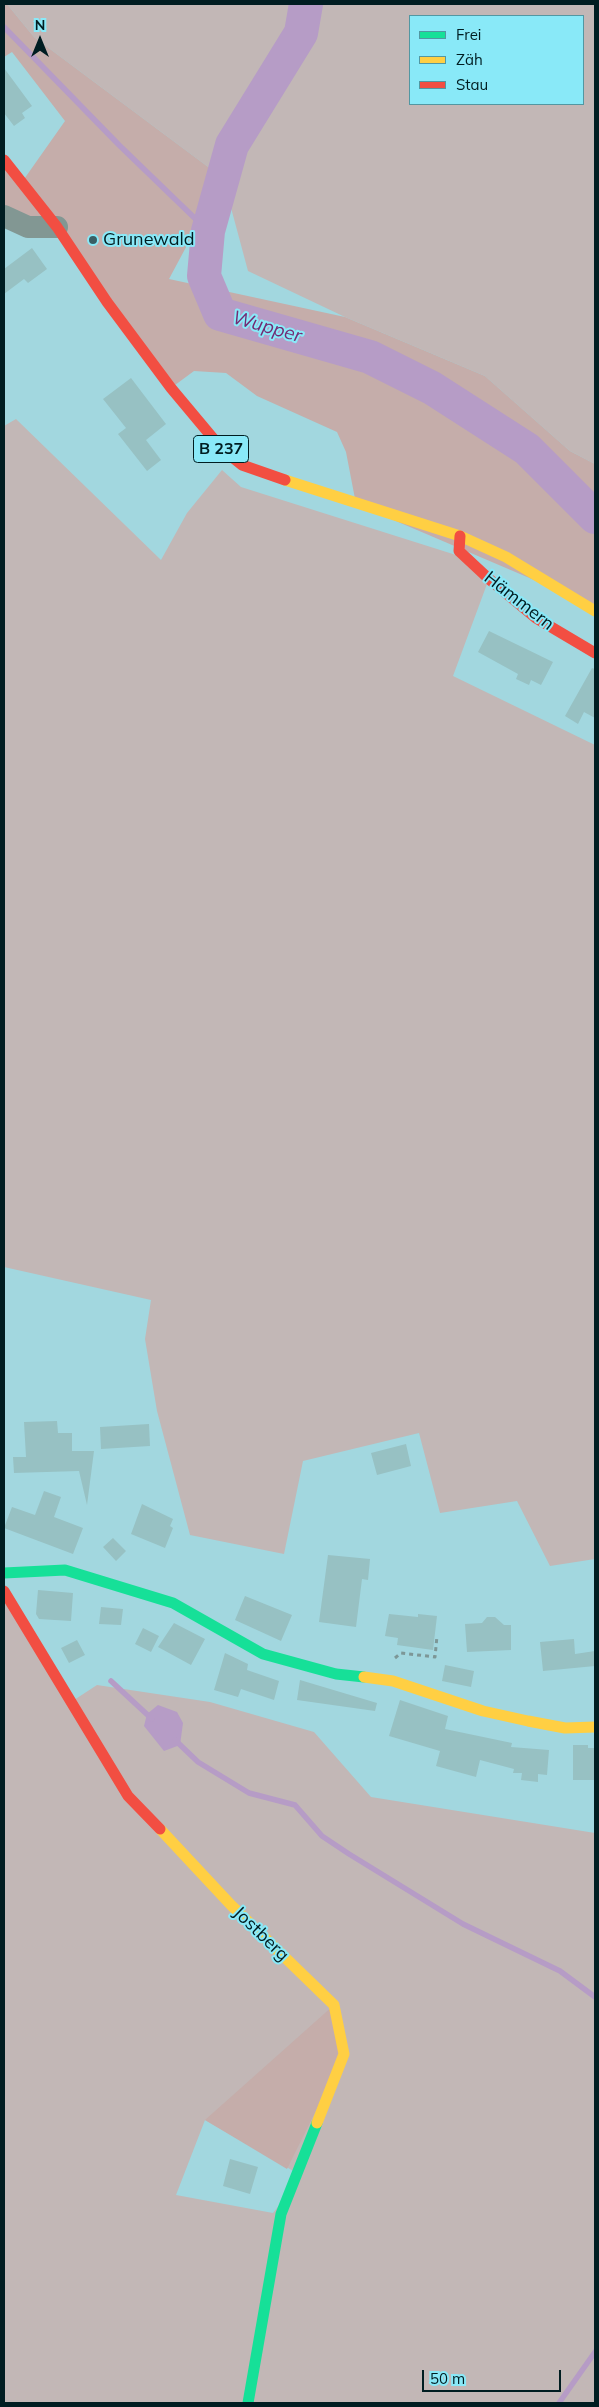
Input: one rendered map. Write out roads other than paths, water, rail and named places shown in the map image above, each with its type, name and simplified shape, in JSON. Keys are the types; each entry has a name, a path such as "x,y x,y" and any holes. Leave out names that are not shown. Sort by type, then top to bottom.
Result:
{"street":[{"name":"B 237","path":"4,160 57,227 107,302 192,416 228,454 242,465 460,536 506,557 595,610"},
{"path":"4,216 28,227 57,227"},
{"name":"Hämmern","path":"460,536 459,551 489,579 536,618 595,653"},
{"path":"4,1573 65,1570 173,1603 263,1654 336,1674 393,1682 501,1715 566,1728 595,1727"},
{"name":"Jostberg","path":"4,1591 128,1796 231,1905 334,2005 344,2054 281,2214 248,2403"}],"waterway":[{"name":"Wupper","path":"306,4 301,33 232,145 208,231 204,276 220,314 370,357 432,388 527,449 595,517"},
{"path":"4,27 119,145 208,231"},
{"path":"111,1681 152,1719"},
{"path":"175,1740 198,1762 249,1793 295,1805 322,1836 349,1854 463,1924 560,1971 595,1997"},
{"path":"559,2403 595,2352"}],"place":[{"name":"Grunewald","path":"93,240"}]}
